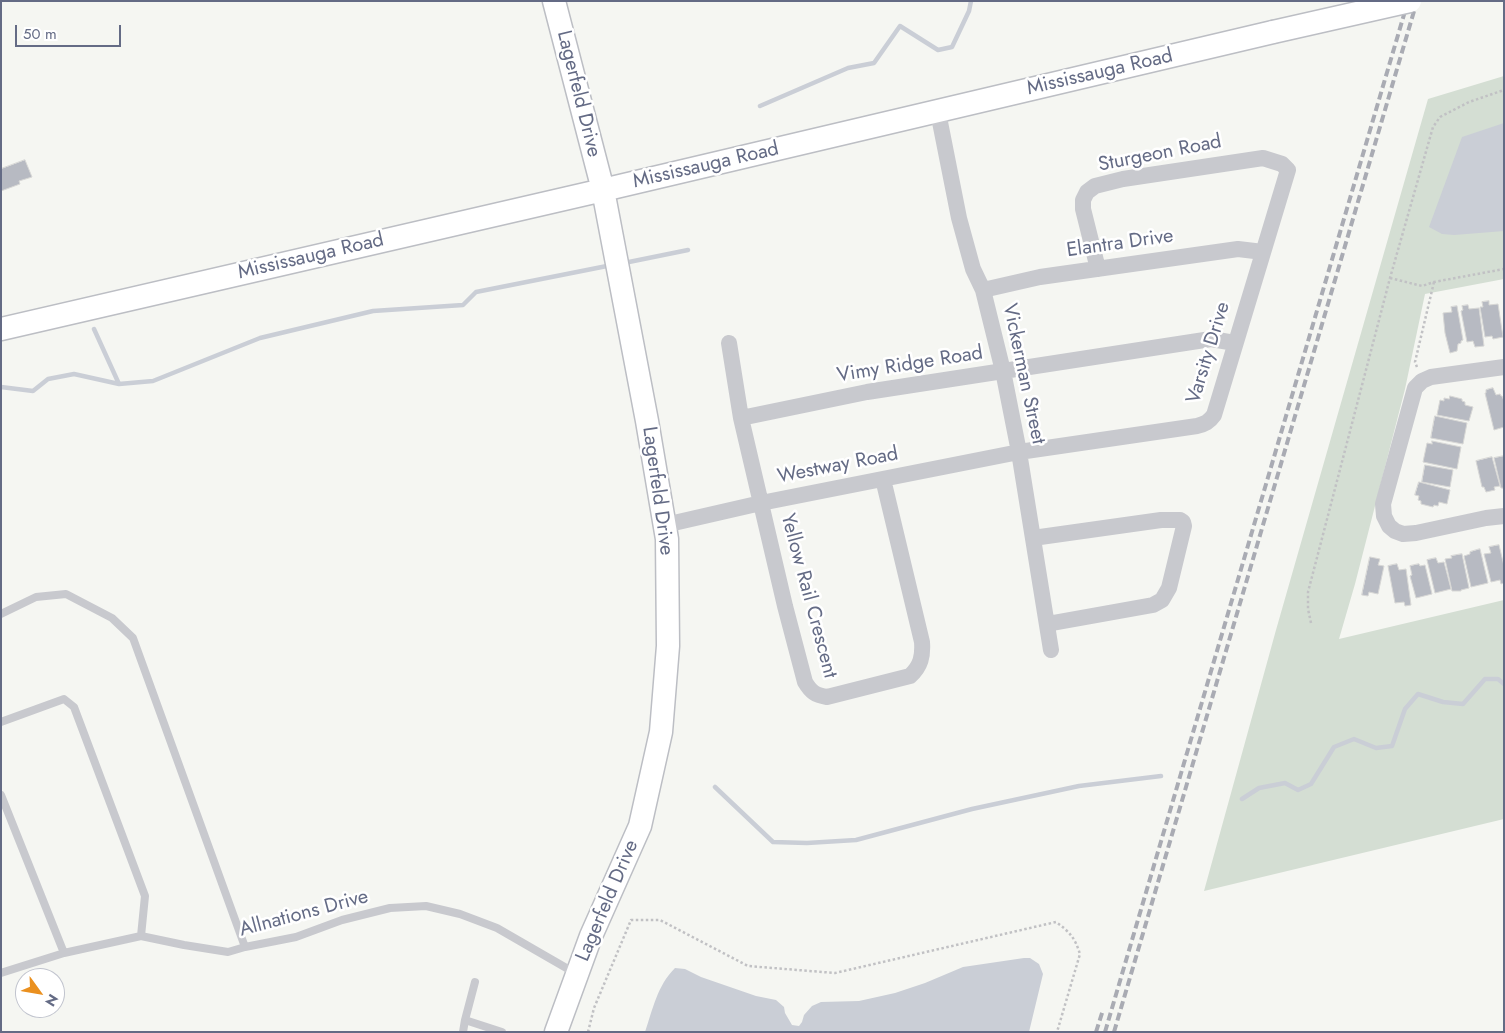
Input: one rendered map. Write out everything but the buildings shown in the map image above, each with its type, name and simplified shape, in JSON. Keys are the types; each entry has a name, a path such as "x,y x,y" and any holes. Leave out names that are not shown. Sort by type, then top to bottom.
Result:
{"main road":[{"name":"Lagerfeld Drive","path":"554,1 603,190 645,411 667,539 668,646 661,732 640,826 591,936 556,1032"},
{"name":"Mississauga Road","path":"9,327 1410,1"}],"street":[{"name":"Vickerman Street","path":"938,112 959,218 972,269 983,290 1003,371 1019,452 1051,650"},
{"name":"Sturgeon Road","path":"1098,269 1083,209 1083,200 1087,192 1095,186 1123,179 1263,158 1282,164 1288,170"},
{"name":"Varsity Drive","path":"1019,452 1197,426 1210,421 1214,415 1288,170"},
{"name":"Elantra Drive","path":"983,290 1040,277 1238,249 1263,252"},
{"name":"Vimy Ridge Road","path":"741,418 867,392 1211,339 1235,343"},
{"name":"Yellow Rail Crescent","path":"729,343 741,418 785,606 805,682 810,691 816,696 827,697 910,676 917,670 923,654 922,642 883,479"},
{"path":"1504,367 1430,378 1422,381 1414,388 1383,504 1384,516 1389,526 1394,531 1403,534 1504,516"},
{"name":"Westway Road","path":"665,525 761,503 1019,452"},
{"path":"1033,538 1161,520 1180,520 1184,526 1169,588 1162,600 1153,605 1047,624"}],"lane":[{"path":"1,614 36,598 66,594 112,618 133,638 245,947"},
{"path":"1,722 64,699 74,707 145,896 141,936"},
{"path":"1,795 64,953"},
{"name":"Allnations Drive","path":"1,973 64,953 141,936 228,952 296,937 342,920 390,908 426,906 460,914 497,928 577,974"},
{"path":"463,1032 474,982"},
{"path":"465,1020 502,1032"}],"path":[{"path":"1311,623 1308,609 1308,592 1390,278 1433,127 1440,117 1469,102 1504,90"},
{"path":"1390,278 1422,286 1504,269"},
{"path":"1417,367 1415,362 1434,282"},
{"path":"588,1032 594,1008 631,920 660,920 748,966 835,973 1056,922 1068,930 1076,941 1080,954 1057,1032"}],"shaded area":[{"path":"1504,76 1504,279 1425,294 1405,389 1339,639 1504,600 1504,819 1204,891 1276,630 1428,99"},
{"path":"1504,123 1504,231 1454,235 1442,234 1429,227 1462,137"},
{"path":"1030,958 1039,964 1043,974 1029,1032 645,1032 660,990 675,968 685,969 701,977 756,996 776,1000 784,1007 785,1013 792,1025 799,1026 804,1015 812,1006 821,1002 859,1001 895,993 963,967"}],"waterway":[{"path":"760,106 848,68 874,63 900,26 938,50 952,47 969,11 971,1"},
{"path":"624,263 688,250"},
{"path":"1,387 33,391 48,379 74,374 119,384 153,381 260,338 373,311 463,305 476,292 612,265"},
{"path":"94,329 119,384"},
{"path":"1242,799 1259,788 1285,783 1298,790 1311,784 1334,747 1354,739 1376,748 1392,746 1405,709 1418,694 1443,702 1463,704 1485,679 1498,679 1504,684"},
{"path":"715,787 773,842 807,843 856,840 972,809 1079,786 1161,776"}],"railway":[{"path":"1105,1032 1408,1"},
{"path":"1114,1032 1417,1"},
{"path":"1096,1032 1103,1010"}]}
